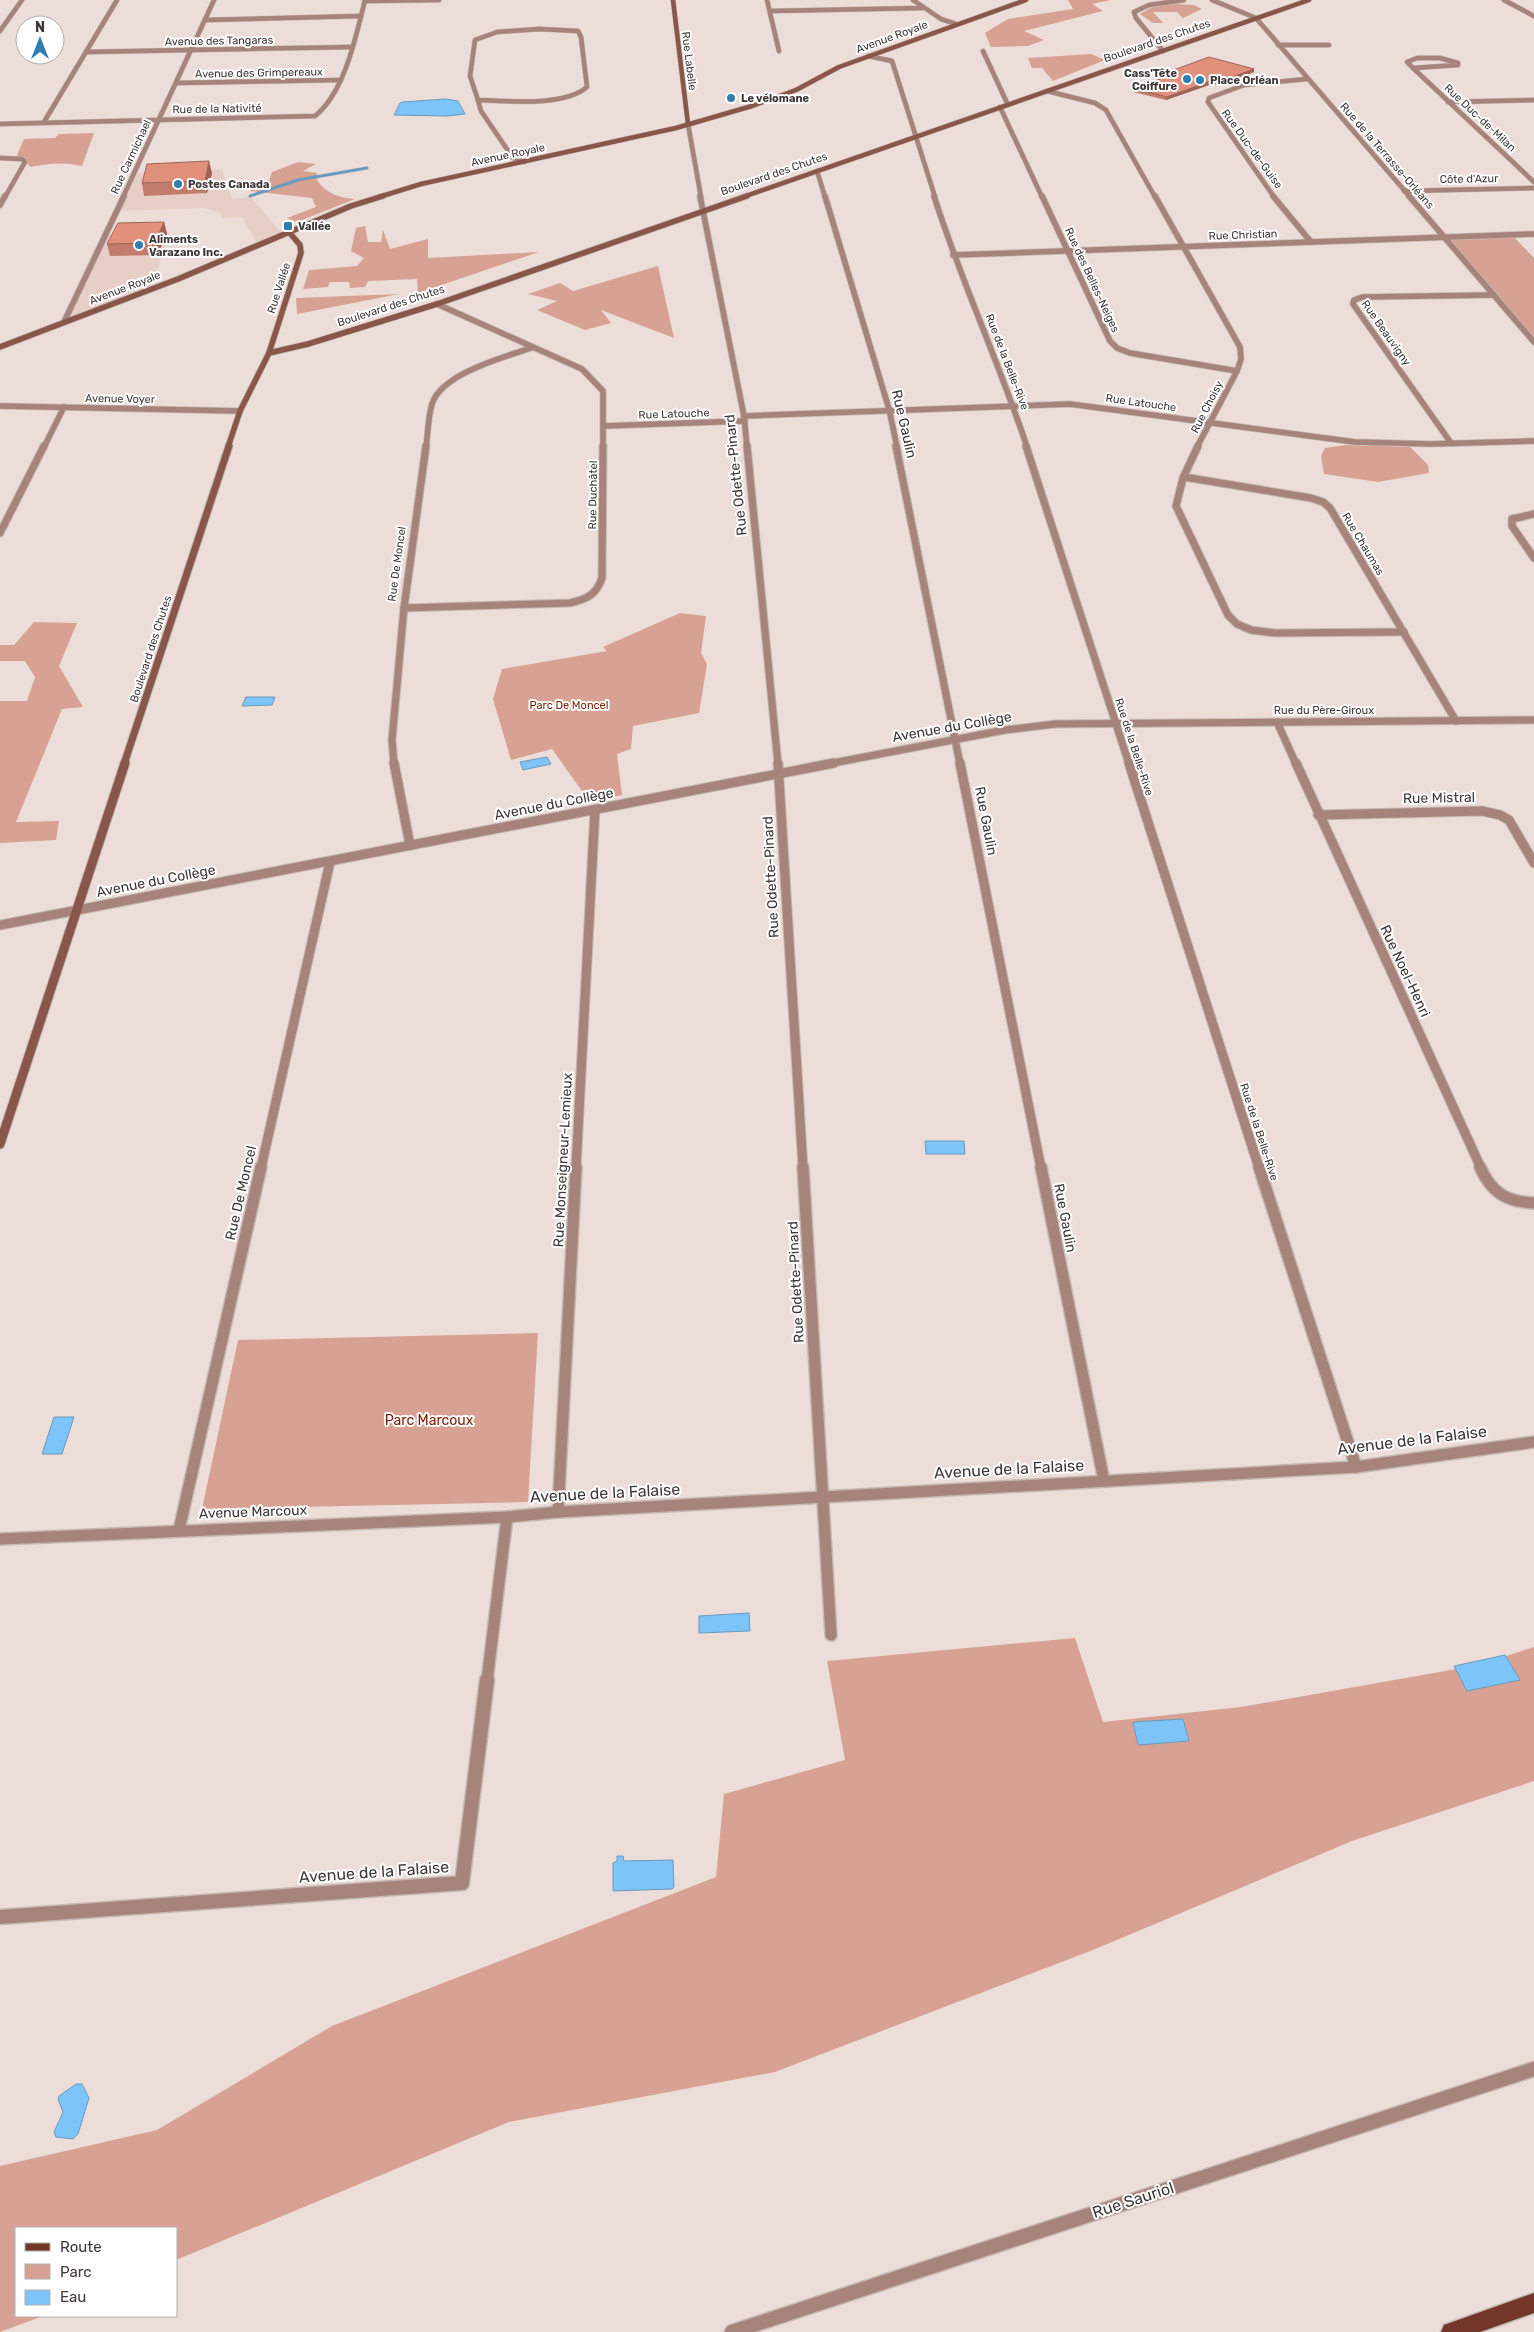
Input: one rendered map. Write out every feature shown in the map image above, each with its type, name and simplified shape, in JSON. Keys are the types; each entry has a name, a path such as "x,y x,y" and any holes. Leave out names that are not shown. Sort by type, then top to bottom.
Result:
{"main road":[{"path":"1452,2332 1534,2303"}],"street":[{"path":"0,30 22,0"},
{"path":"44,122 116,0"},
{"name":"Rue Carmichael","path":"64,322 160,120 214,0"},
{"path":"341,80 365,1 439,0"},
{"name":"Rue Labelle","path":"673,0 688,124"},
{"path":"768,0 779,50"},
{"path":"913,0 923,8 956,24"},
{"name":"Avenue Royale","path":"0,347 178,279 351,206 421,184 688,124 796,90 839,67 1026,0"},
{"path":"1163,51 1136,18 1134,12 1149,5 1184,0"},
{"name":"Rue de la Terrasse-Orléans","path":"1212,0 1256,18 1307,80 1534,342"},
{"name":"Boulevard des Chutes","path":"0,1144 240,411 269,353 308,344 436,304 1309,0"},
{"path":"1504,0 1534,16"},
{"path":"770,11 923,8"},
{"path":"205,20 362,16"},
{"path":"477,100 556,99 576,96 585,91 587,87 581,37 578,31 501,32 484,34 475,40 470,76 477,100 481,111 513,158 524,162"},
{"path":"1278,45 1329,45"},
{"name":"Avenue des Tangaras","path":"86,52 352,46"},
{"path":"983,51 1008,105"},
{"name":"Rue de la Belle-Rive","path":"868,56 892,61 953,255 1013,405 1356,1467"},
{"name":"Rue Duc-de-Milan","path":"1413,68 1447,68 1458,65 1458,63 1443,58 1419,58 1408,60 1407,62 1413,68 1448,102 1534,182"},
{"name":"Avenue des Grimpereaux","path":"177,83 341,80"},
{"name":"Rue de la Nativité","path":"0,124 315,116 323,110 341,80"},
{"name":"Rue Duc-de-Guise","path":"1307,80 1247,83 1209,98 1208,102 1277,201 1311,242"},
{"name":"Rue Choisy","path":"1047,91 1095,103 1106,110 1240,347 1242,359 1237,371 1184,477 1176,500 1176,506 1228,615 1237,624 1251,630 1275,633 1404,632"},
{"path":"1448,102 1534,100"},
{"name":"Rue des Belles-Neiges","path":"1000,107 1110,341 1117,348 1130,353 1237,371"},
{"name":"Rue Odette-Pinard","path":"688,124 703,211 745,418 778,773 831,1635"},
{"path":"0,158 22,159 24,162 0,205"},
{"name":"Rue Gaulin","path":"817,171 889,409 1104,1481"},
{"name":"Côte d'Azur","path":"1404,191 1534,188"},
{"name":"Rue Vallée","path":"269,353 301,253 300,245 289,232"},
{"name":"Rue Christian","path":"953,255 1534,234"},
{"name":"Rue Beauvigny","path":"1451,443 1353,304 1354,300 1363,297 1494,294"},
{"name":"Rue Duchâtel","path":"404,608 570,603 590,598 598,590 602,578 603,391 594,379 582,369 531,348 436,304"},
{"name":"Rue De Moncel","path":"410,845 395,770 392,740 404,608 432,404 441,389 455,377 531,348"},
{"name":"Rue Latouche","path":"604,426 889,409 1013,405 1095,406 1355,442 1394,444 1534,441"},
{"name":"Avenue Voyer","path":"0,406 240,411"},
{"path":"0,533 64,408"},
{"name":"Rue Chaumas","path":"1184,477 1311,498 1323,502 1330,508 1456,721"},
{"path":"1534,514 1512,519 1512,526 1534,558"},
{"name":"Rue du Père-Giroux","path":"1115,724 1534,720"},
{"name":"Rue Noel-Henri","path":"1277,722 1487,1182 1504,1198 1522,1203 1534,1202"},
{"name":"Avenue du Collège","path":"0,925 1004,730 1055,724 1115,724"},
{"name":"Rue Monseigneur-Lemieux","path":"558,1512 595,810"},
{"name":"Rue Mistral","path":"1318,815 1482,811 1500,815 1509,820 1534,863"},
{"name":"Rue De Moncel","path":"179,1530 330,862"},
{"name":"Avenue de la Falaise","path":"0,1917 462,1883 507,1517 558,1512 1356,1467 1534,1442"},
{"name":"Avenue Marcoux","path":"0,1539 507,1517"},
{"name":"Rue Sauriol","path":"732,2332 1534,2069"}],"shaded area":[{"path":"222,169 232,199 251,197 283,235 258,245 242,217 223,218 219,212 204,208 116,211 135,173"},
{"path":"170,233 150,290 64,322 105,235"}],"green space":[{"path":"1068,0 1111,0 1092,4 1103,11 1024,31 1044,40 1028,46 991,47 985,33 1008,19 1073,9"},
{"path":"1175,4 1194,5 1202,9 1183,18 1177,12 1153,12 1163,23 1153,23 1140,14 1152,7"},
{"path":"1091,54 1105,60 1053,81 1042,68 1032,68 1028,58"},
{"path":"94,133 82,166 56,163 31,167 17,155 24,139 55,138 59,134"},
{"path":"298,162 316,164 303,171 317,173 316,178 319,183 333,194 355,199 297,222 287,218 316,207 312,198 249,191 268,184 272,172"},
{"path":"365,226 368,242 381,242 383,230 390,249 428,239 428,258 539,252 418,293 417,279 368,281 365,287 350,288 349,282 330,282 328,287 303,289 309,270 357,266 364,258 351,251 356,228"},
{"path":"1512,235 1534,258 1534,342 1443,238"},
{"path":"658,266 674,338 601,310 611,323 585,330 537,310 557,301 528,294 560,283 573,291"},
{"path":"399,294 297,314 296,298"},
{"path":"1346,445 1410,447 1428,465 1429,473 1378,482 1324,474 1321,456 1325,448"},
{"name":"Parc De Moncel","path":"680,613 706,616 701,653 707,664 699,713 633,726 631,749 617,754 622,795 589,801 552,749 511,760 493,699 502,669 607,651 603,647"},
{"path":"34,622 77,623 59,666 83,707 62,709 16,822 59,821 56,840 0,843 0,701 27,701 35,677 25,661 0,661 0,645 14,645"},
{"name":"Parc Marcoux","path":"538,1333 528,1502 202,1509 238,1340"},
{"path":"1075,1638 1103,1722 1241,1707 1479,1665 1534,1647 1534,1781 1352,1841 1093,1950 775,2072 509,2122 178,2259 178,2227 15,2227 15,2317 40,2317 0,2332 0,2166 157,2130 332,2026 716,1877 724,1794 845,1760 827,1661"}],"water":[{"path":"445,99 458,101 465,114 448,116 394,115 400,103 403,102"},
{"path":"246,697 275,697 272,705 242,706"},
{"path":"547,757 551,764 523,770 520,762"},
{"path":"925,1141 964,1141 965,1154 926,1154"},
{"path":"54,1417 74,1417 62,1454 42,1454"},
{"path":"749,1613 750,1631 699,1633 699,1616"},
{"path":"1505,1655 1520,1680 1467,1691 1454,1666"},
{"path":"1183,1719 1189,1741 1138,1745 1133,1722"},
{"path":"617,1856 623,1856 624,1861 673,1860 674,1887 672,1889 613,1891 613,1863 617,1861"},
{"path":"76,2084 82,2084 89,2098 78,2134 73,2139 56,2137 54,2132 63,2112 58,2099 59,2096"}],"building":[{"name":"Place Orléan","path":"1209,57 1254,69 1219,82 1213,80 1167,97 1134,88 1178,73 1171,71"},
{"path":"209,161 205,181 142,183 147,164"},
{"path":"164,222 155,243 107,244 118,223"}],"waterway":[{"path":"250,196 298,180 367,168"}],"place":[{"name":"Cass'Tête Coiffure","path":"1187,79"},
{"name":"Place Orléan","path":"1200,80"},
{"name":"Le vélomane","path":"731,98"},
{"name":"Postes Canada","path":"178,184"},
{"name":"Vallée","path":"288,226"},
{"name":"Aliments Varazano Inc.","path":"139,245"}]}
